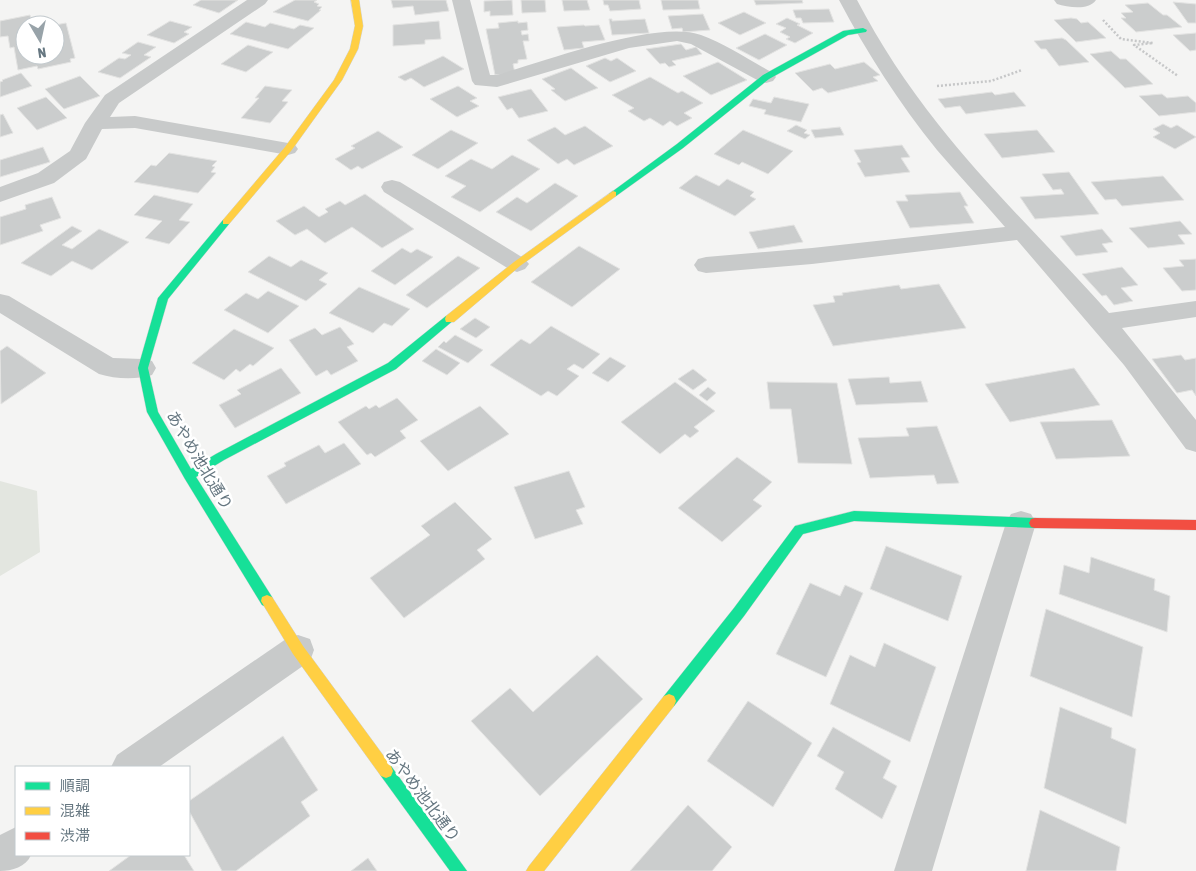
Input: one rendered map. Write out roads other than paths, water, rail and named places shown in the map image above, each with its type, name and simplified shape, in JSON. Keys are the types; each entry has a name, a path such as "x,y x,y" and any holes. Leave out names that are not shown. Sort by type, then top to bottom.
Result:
{"street":[{"path":"0,195 46,178 79,155 95,123 112,98 259,0"},
{"name":"あやめ池北通り","path":"354,0 358,26 354,49 338,80 288,149 164,298 143,368 153,412 189,476 298,650 368,749 459,871"},
{"path":"461,0 482,81 497,81 628,43 677,36 696,39 766,77"},
{"path":"848,0 863,30 902,90 944,145 1103,322 1178,415 1196,441"},
{"path":"1063,0 1083,2 1087,0"},
{"path":"189,476 220,457 392,366 517,264 680,146 766,77 846,33 863,30"},
{"path":"95,123 135,122 288,149"},
{"path":"392,187 517,264"},
{"path":"706,265 812,256 1023,232"},
{"path":"0,302 108,367 143,368"},
{"path":"1103,322 1196,309"},
{"path":"534,871 733,619 799,530 854,516 1021,523 1196,525"},
{"path":"913,871 1021,523"},
{"path":"130,766 298,650"},
{"path":"0,857 15,847"}]}
